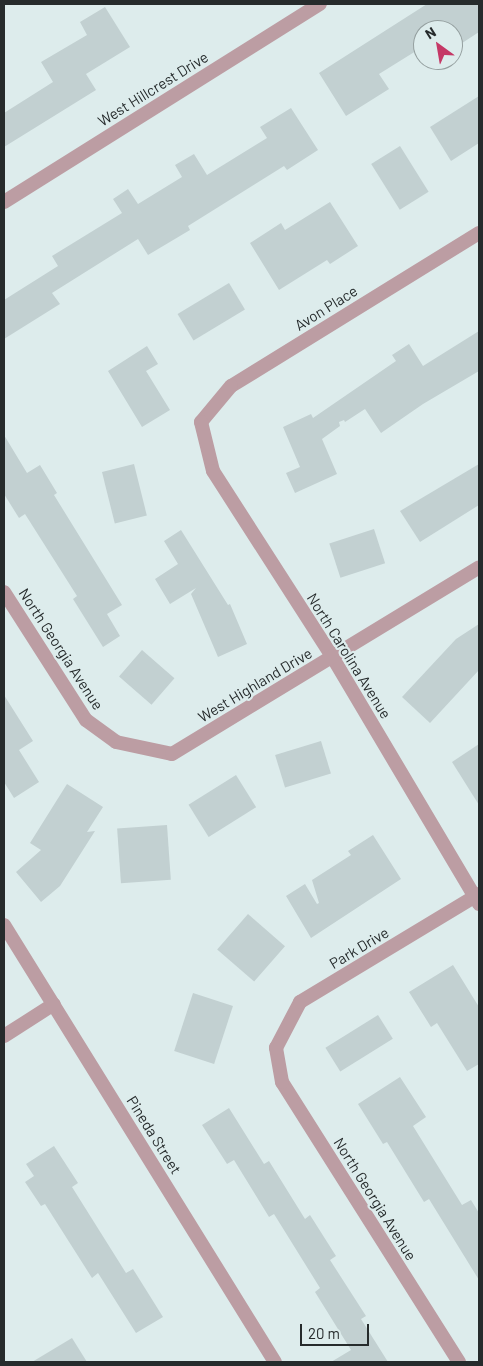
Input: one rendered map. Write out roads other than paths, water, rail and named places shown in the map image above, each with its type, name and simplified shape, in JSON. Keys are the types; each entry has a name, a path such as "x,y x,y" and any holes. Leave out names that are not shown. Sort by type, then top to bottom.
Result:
{"street":[{"name":"West Hillcrest Drive","path":"4,202 320,4"},
{"name":"Avon Place","path":"201,422 231,386 479,233"},
{"name":"North Carolina Avenue","path":"201,422 213,472 332,658 478,898"},
{"name":"West Highland Drive","path":"116,742 172,754 479,567"},
{"name":"North Georgia Avenue","path":"4,592 86,720 116,742"},
{"name":"Park Drive","path":"276,1048 300,1002 478,898"},
{"name":"Pineda Street","path":"4,925 275,1362"},
{"path":"4,1036 54,1004"},
{"name":"North Georgia Avenue","path":"276,1048 282,1082 459,1362"}]}
